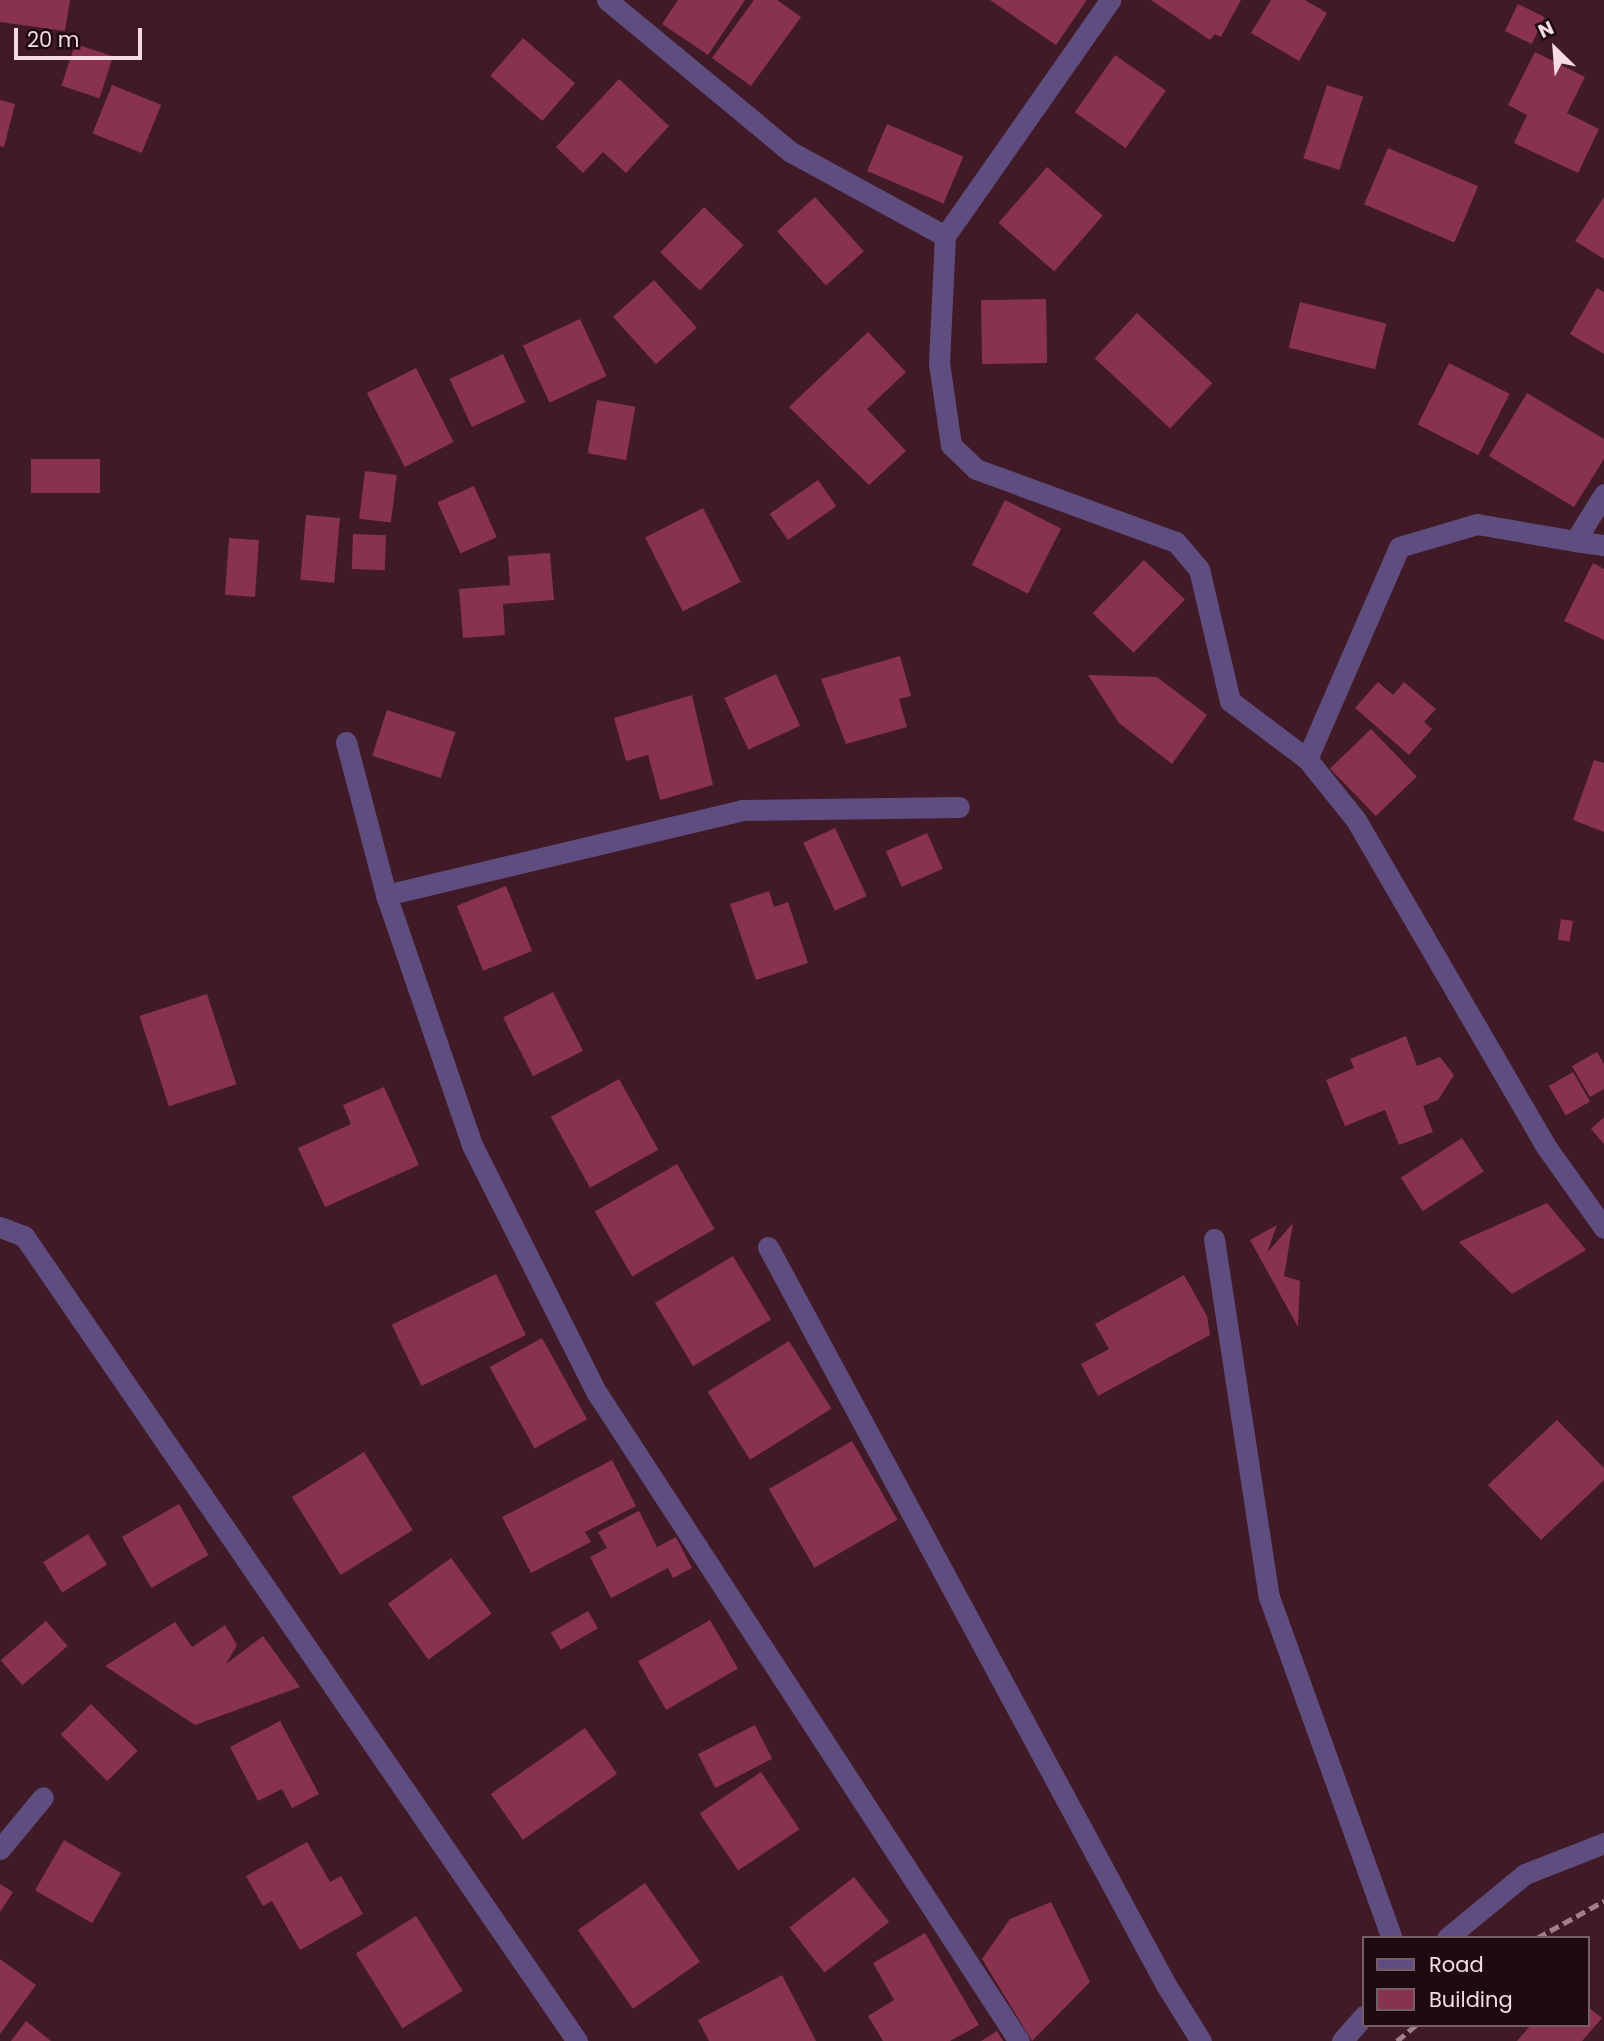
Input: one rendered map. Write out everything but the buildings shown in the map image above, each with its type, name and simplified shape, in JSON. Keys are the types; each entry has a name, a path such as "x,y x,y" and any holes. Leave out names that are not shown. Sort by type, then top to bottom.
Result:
{"street":[{"path":"607,0 791,152 945,236"},
{"path":"1110,0 945,236 939,363 951,444 976,470 1176,542 1199,569 1230,701 1307,760 1356,820 1547,1148 1604,1228"},
{"path":"1575,541 1604,494"},
{"path":"1307,760 1399,547 1477,524 1604,545"},
{"path":"346,742 386,895 472,1146 597,1393 1019,2041"},
{"path":"386,895 741,810 960,807"},
{"path":"0,1227 24,1236 577,2041"},
{"path":"1214,1239 1269,1597 1391,1936"},
{"path":"768,1247 1166,1985 1201,2041"},
{"path":"0,1849 43,1797"},
{"path":"1449,1936 1525,1874 1604,1843"},
{"path":"1342,2041 1362,2019"}],"railway":[{"path":"1541,1936 1604,1901"},
{"path":"1397,2041 1414,2027"}]}
